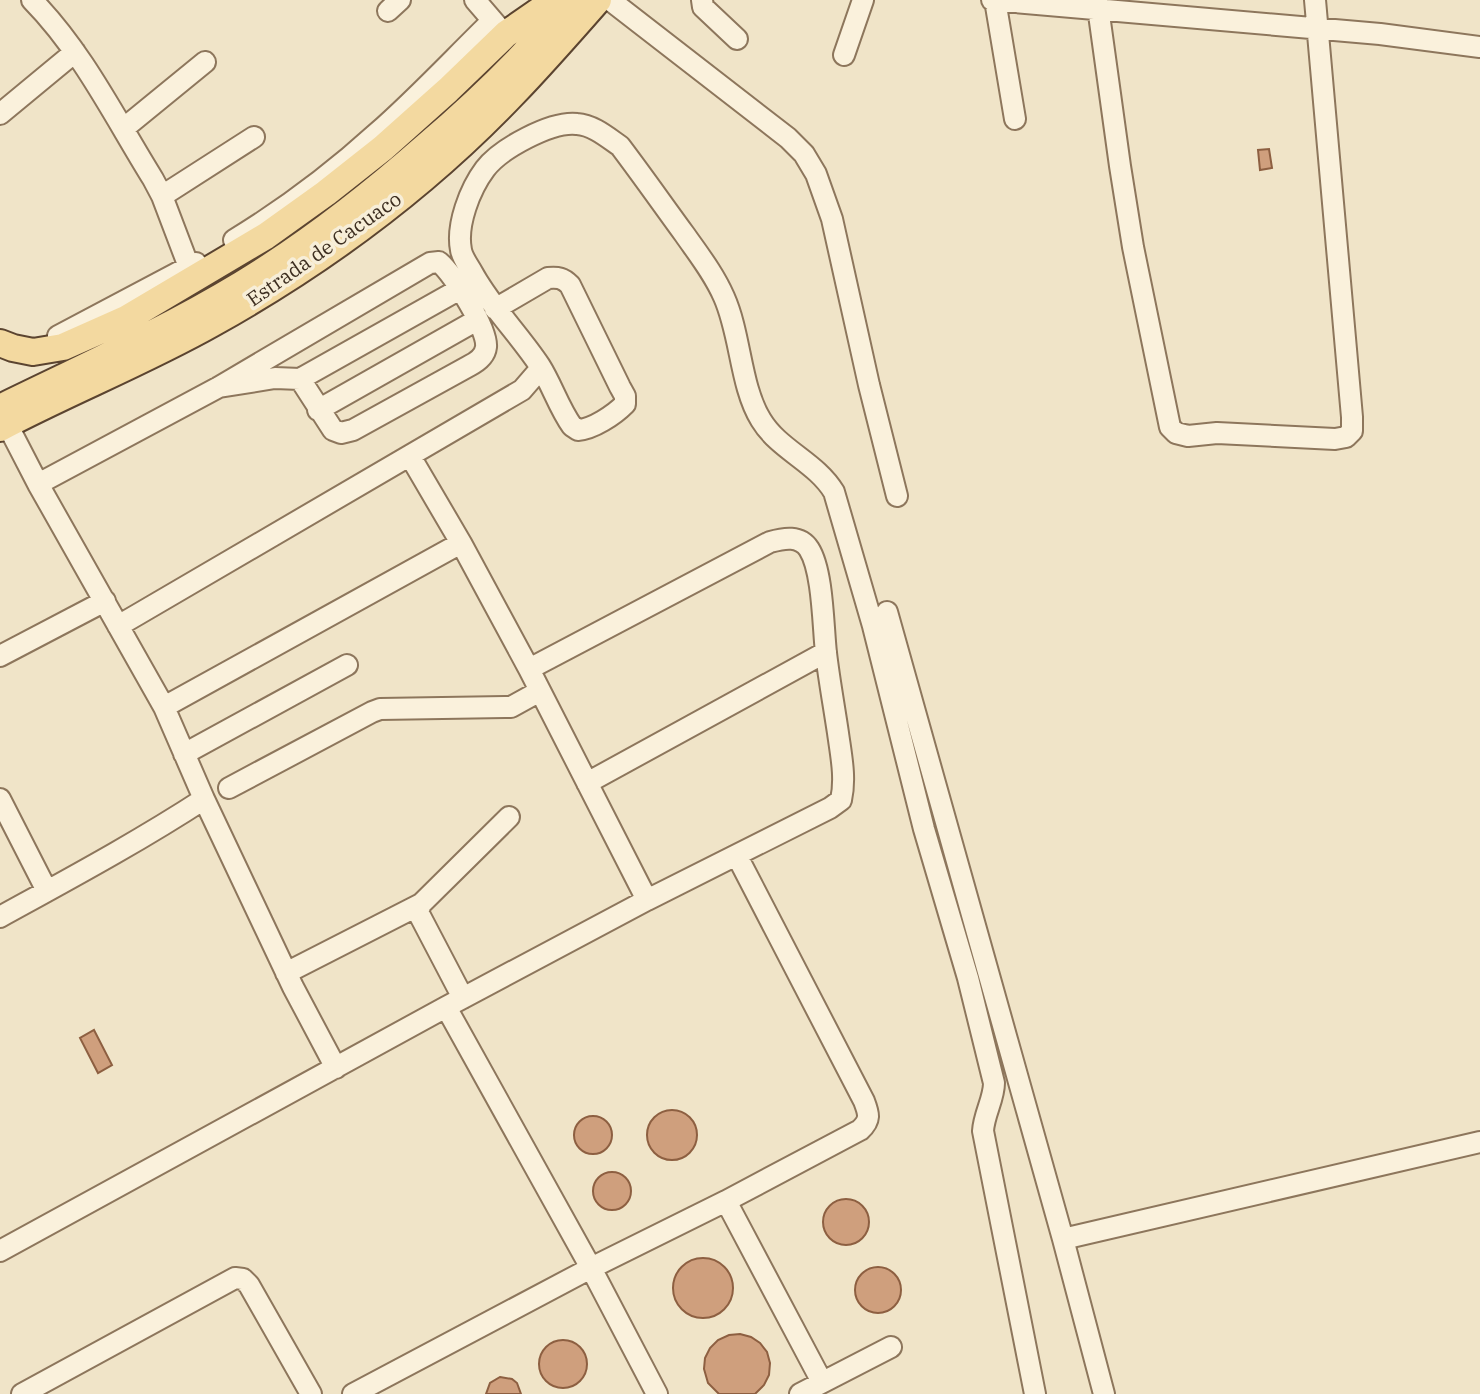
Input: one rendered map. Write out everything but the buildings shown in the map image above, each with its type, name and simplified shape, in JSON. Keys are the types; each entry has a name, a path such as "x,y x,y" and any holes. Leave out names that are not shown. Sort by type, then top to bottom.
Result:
{"main road":[{"path":"0,343 33,352 63,347 126,319 266,236 383,148 448,90 499,28 555,0"},
{"name":"Estrada de Cacuaco","path":"2,420 240,285 297,249 383,183 456,121 505,75 572,0"},
{"name":"Estrada de Cacuaco","path":"2,420 175,344 255,298 333,247 454,150 510,97 598,0"}],"street":[{"path":"32,0 50,18 75,52 123,129 162,196 189,267"},
{"path":"58,336 189,267 276,215 338,167 499,28 475,0"},
{"path":"610,0 788,138 804,154 816,174 832,219 897,496"},
{"path":"702,0 703,7 737,39"},
{"path":"844,55 863,0"},
{"path":"1015,119 994,0 1098,5 1480,47"},
{"path":"1098,5 1130,232 1170,427 1176,433 1188,436 1217,433 1335,439 1346,437 1352,431 1315,0"},
{"path":"0,114 75,52"},
{"path":"123,129 205,62"},
{"path":"300,379 333,430 341,433 353,430 478,361 486,346 486,298 461,253 459,231 466,206 486,168 503,153 553,126 578,123 601,132 620,146 710,271 723,294 736,328 751,400 759,417 778,441 821,474 834,492 873,626 924,829 968,978 994,1083 983,1131 1035,1394"},
{"path":"162,196 254,137"},
{"path":"38,484 219,387 430,263 439,262 460,289 486,314 515,333 541,368 567,418 578,430 586,429 619,410 625,404 625,396 570,285 556,277 548,278 486,314 318,410"},
{"path":"219,387 275,378 300,379 460,289"},
{"path":"118,626 522,390 541,368"},
{"path":"522,390 554,391"},
{"path":"2,420 164,707 286,973 336,1068"},
{"path":"410,456 529,669 647,900"},
{"path":"0,1251 454,1002 841,800 843,766 819,582 809,549 798,540 784,538 770,542 529,669"},
{"path":"164,707 461,543"},
{"path":"0,656 105,601"},
{"path":"887,612 1104,1394"},
{"path":"587,783 826,652"},
{"path":"184,754 347,665"},
{"path":"229,788 380,709 511,707 540,691"},
{"path":"0,799 47,891"},
{"path":"0,917 156,830 204,799"},
{"path":"286,973 421,904 509,817"},
{"path":"353,1394 591,1268 726,1201 860,1130 867,1123 864,1101 737,856"},
{"path":"421,904 418,912 454,1002 657,1394"},
{"path":"1063,1239 1480,1142"},
{"path":"726,1201 822,1382"},
{"path":"22,1394 235,1278 243,1279 249,1285 311,1394"},
{"path":"800,1394 891,1347"}]}
